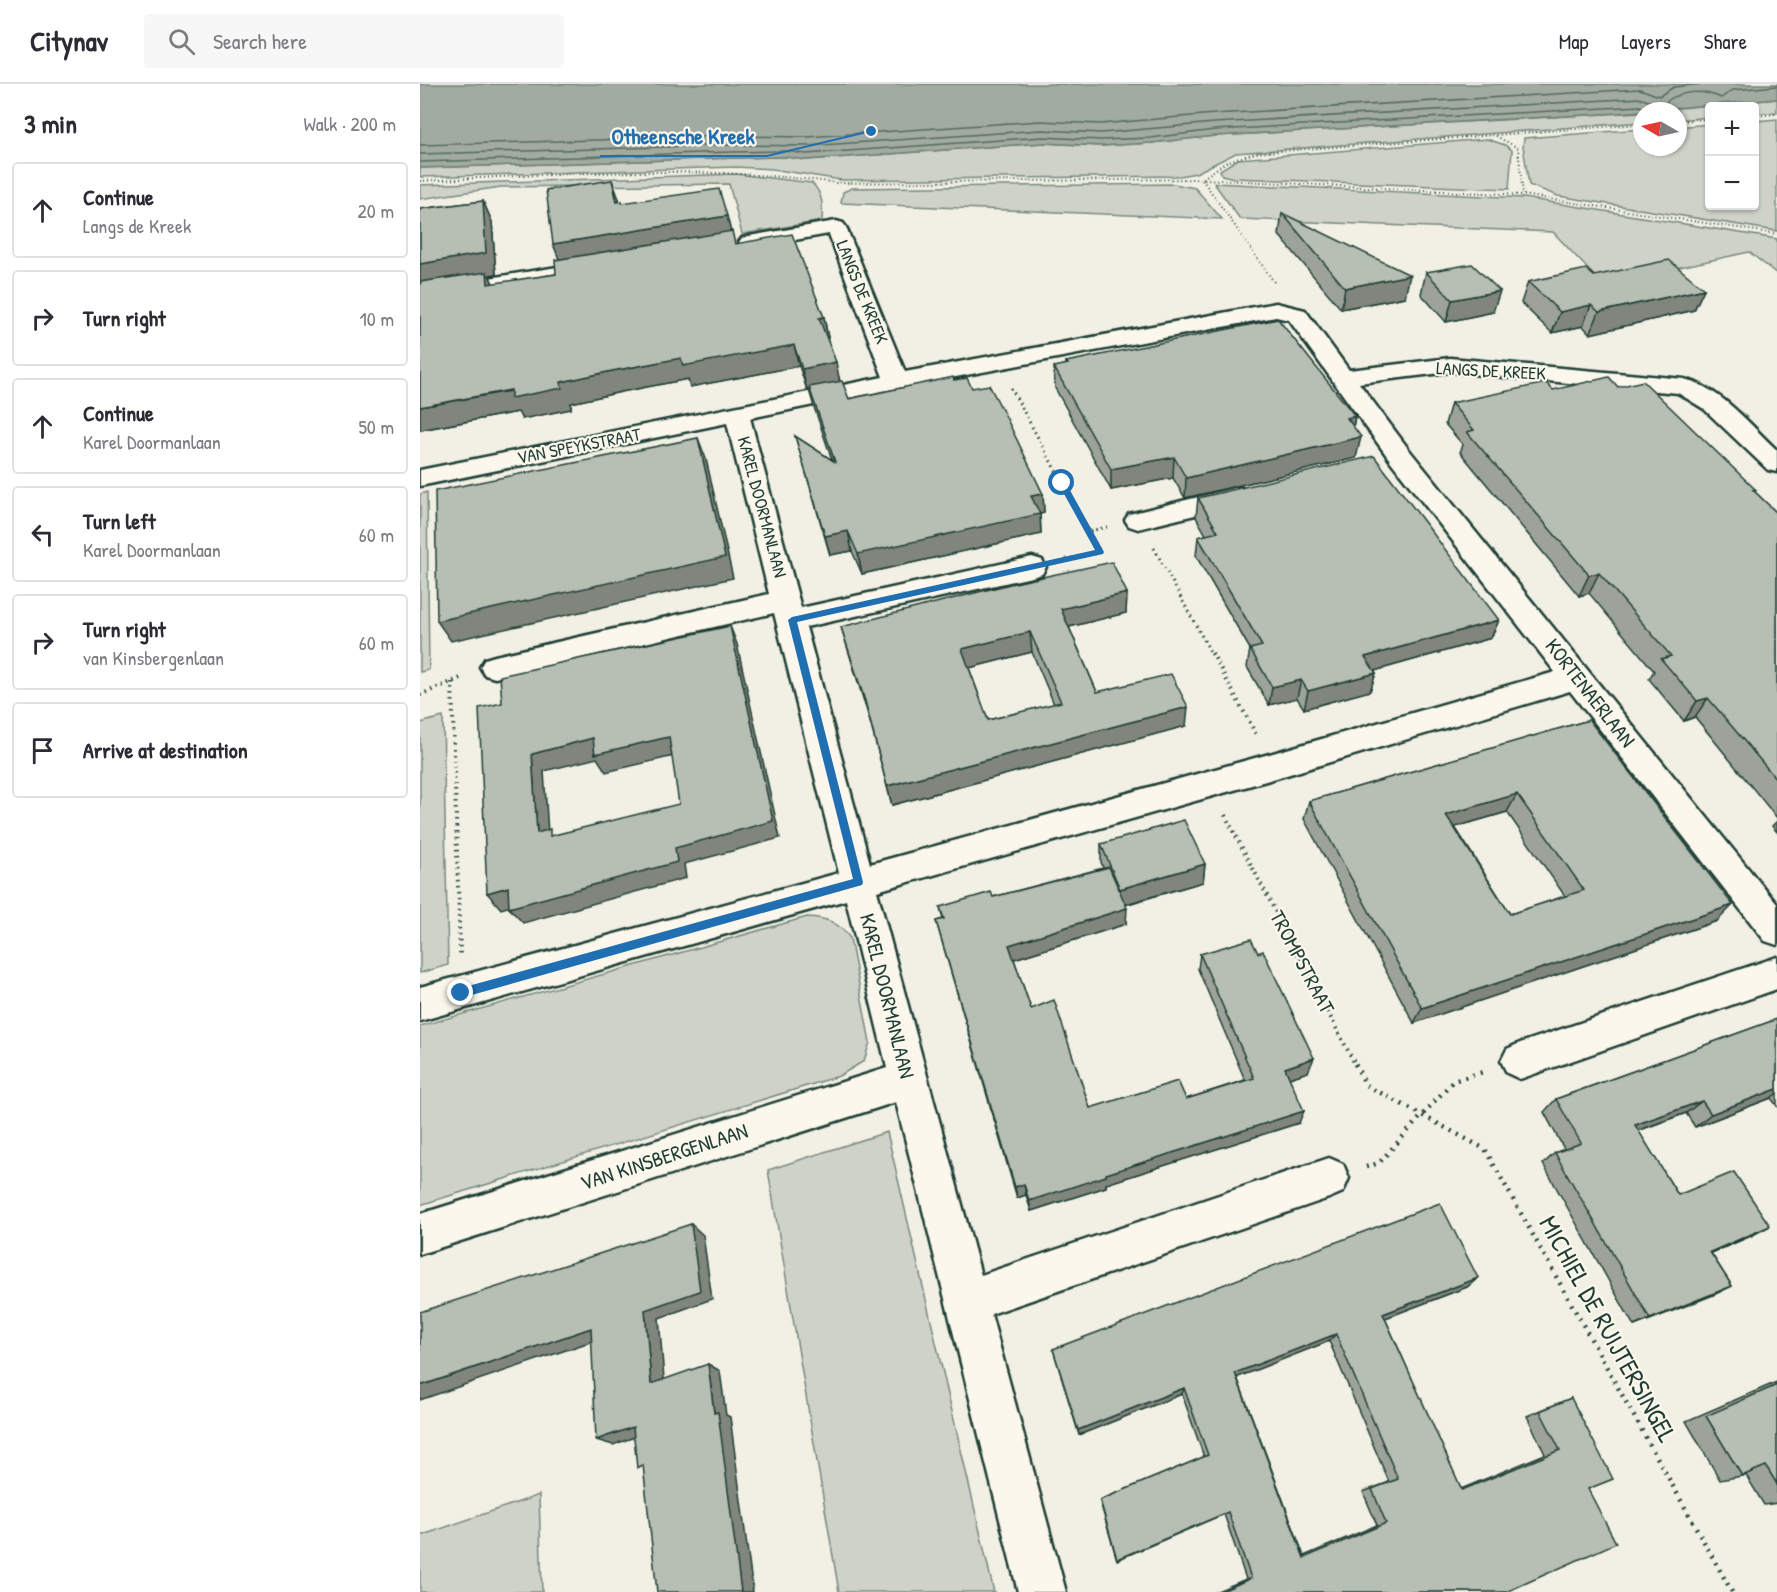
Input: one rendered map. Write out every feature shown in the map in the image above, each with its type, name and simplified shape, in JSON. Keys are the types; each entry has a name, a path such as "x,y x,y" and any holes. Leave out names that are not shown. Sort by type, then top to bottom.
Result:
{"street":[{"name":"LANGS DE KREEK","path":"732,244 836,227 897,381"},
{"path":"420,296 616,264"},
{"path":"737,415 897,381 998,364 1276,310 1298,315 1343,378"},
{"name":"LANGS DE KREEK","path":"1343,378 1450,365 1684,386 1713,404 1777,464"},
{"name":"KORTENAERLAAN","path":"1343,378 1390,460 1578,677 1777,930"},
{"name":"VAN SPEYKSTRAAT","path":"420,478 737,415"},
{"name":"KAREL DOORMANLAAN","path":"737,415 1042,1592"},
{"path":"1138,520 1264,490"},
{"name":"KAREL DOORMANLAAN","path":"495,667 789,610 1032,567"},
{"path":"420,1004 1273,766 1578,677"},
{"path":"1520,1061 1777,973"},
{"name":"VAN KINSBERGENLAAN","path":"420,1234 908,1080"},
{"path":"968,1301 1329,1179"}],"path":[{"path":"1759,116 1777,114"},
{"path":"1687,120 1705,119"},
{"path":"1202,179 1210,171 1237,156 1255,153 1633,125"},
{"path":"1494,135 1518,148 1523,195"},
{"path":"420,181 730,171 791,175 837,183 1202,179 1523,195 1777,234"},
{"path":"1202,179 1298,315"},
{"path":"998,364 1100,552 1032,567"},
{"path":"1138,520 1273,766"},
{"path":"420,695 495,667"},
{"path":"452,682 461,993"},
{"name":"TROMPSTRAAT","path":"1209,784 1366,1085 1421,1114"},
{"path":"1329,1179 1379,1162 1452,1081 1520,1061"},
{"name":"MICHIEL DE RUIJTERSINGEL","path":"1421,1114 1485,1149 1732,1592"}],"shaded area":[{"path":"1777,99 1777,112 1759,114 1759,102 1745,102"},
{"path":"1705,106 1705,117 1687,119 1687,107"},
{"path":"1633,113 1633,123 1236,153 1196,173 1180,176 841,180 772,169 736,167 420,177 420,168 733,158 786,157 806,160 1043,143 1101,146 1215,136"},
{"path":"1777,119 1777,231 1558,196 1529,185 1523,146 1524,138 1633,130 1633,156 1687,156 1687,126 1705,124 1705,210 1759,210 1759,121"},
{"path":"1487,139 1512,150 1509,189 1234,178 1222,175 1220,170 1238,159"},
{"path":"736,174 812,183 821,200 822,221 742,234 729,184 501,187 420,199 420,185"},
{"path":"1214,183 1524,198 1777,239 1777,274 1749,252 1602,284 1553,232 1240,219"},
{"path":"1174,184 1195,188 1222,219 841,203 843,192 852,188"},
{"path":"427,492 429,670 420,672 420,494"},
{"path":"443,717 448,965 420,973 420,723"},
{"path":"807,917 832,922 850,938 870,1042 864,1061 839,1076 420,1205 420,1026"},
{"path":"887,1132 994,1592 839,1592 768,1170"},
{"path":"539,1495 542,1592 420,1592 420,1536"}],"water":[{"path":"420,84 1777,84 1777,99 1705,102 1705,105 1687,107 1687,102 1633,102 1633,112 1618,113 1215,136 1151,143 1101,146 1043,143 806,160 786,157 733,158 420,168"}],"building":[{"path":"612,180 617,202 622,201 622,203 719,189 727,216 553,244 546,190"},
{"path":"483,201 486,253 420,264 420,209"},
{"path":"1282,213 1410,275 1345,288"},
{"path":"732,231 735,244 792,234 824,317 819,318 836,362 802,369 794,345 683,366 681,358 561,382 562,388 511,398 511,390 420,407 420,282 487,272 488,284 556,274 555,260"},
{"path":"1669,260 1704,289 1599,312 1591,305 1560,312 1528,282 1586,269 1594,276"},
{"path":"1472,264 1500,291 1452,300 1426,272"},
{"path":"1278,319 1355,416 1347,418 1361,437 1186,478 1174,457 1111,469 1054,367 1068,364 1066,362"},
{"path":"953,377 954,380 967,378 972,388 989,385 1043,494 1031,496 1040,514 858,554 848,531 825,536 795,436 835,462 809,387 842,381 849,399"},
{"path":"1609,377 1618,387 1643,381 1777,513 1777,780 1708,698 1697,701 1661,659 1671,656 1599,573 1589,575 1467,432 1474,430 1451,403 1546,383 1553,390"},
{"path":"698,438 725,557 437,621 435,491"},
{"path":"1374,456 1499,620 1365,657 1376,673 1308,691 1301,680 1272,687 1250,649 1262,646 1198,537 1218,532 1198,498"},
{"path":"1112,562 1127,593 1061,609 1097,692 1171,674 1188,707 887,786 865,701 841,627 1010,584","holes":["1030,632 1061,702 988,720 962,649"]},
{"path":"730,626 773,821 675,848 677,862 509,908 508,887 487,893 479,708 502,703 500,676","holes":["669,737 679,804 550,836 550,829 537,833 532,754 593,738 595,754"]},
{"path":"1589,720 1733,905 1422,1008 1309,801","holes":["1517,794 1584,890 1510,914 1446,815"]},
{"path":"1184,820 1205,864 1120,889 1101,844"},
{"path":"1109,867 1127,908 1009,945 1031,1009 1054,1000 1090,1108 1178,1081 1186,1099 1254,1078 1200,954 1251,939 1258,953 1263,951 1314,1058 1285,1068 1304,1111 1029,1201 1024,1184 1015,1187 936,921 944,919 940,907 991,892 993,897"},
{"path":"1777,1019 1777,1089 1711,1114 1702,1101 1635,1125 1678,1195 1734,1172 1770,1226 1710,1252 1732,1286 1650,1319 1555,1153 1581,1143 1556,1099"},
{"path":"1440,1203 1478,1278 1383,1314 1462,1490 1560,1450 1540,1411 1571,1398 1613,1479 1588,1489 1616,1543 1506,1592 1220,1592 1251,1578 1228,1512 1117,1559 1100,1500 1208,1455 1184,1388 1078,1430 1053,1349","holes":["1336,1334 1398,1479 1372,1489 1386,1523 1304,1558 1235,1373"]},
{"path":"691,1224 700,1291 645,1310 651,1384 708,1364 714,1413 718,1412 741,1592 657,1592 643,1465 637,1468 633,1427 596,1440 591,1328 420,1386 420,1312"},
{"path":"1777,1385 1777,1484 1766,1466 1742,1476 1706,1416"}],"place":[{"name":"Otheensche Kreek","path":"871,131"}],"route":[{"path":"461,993 858,882 792,620 1100,552 1062,483"}]}
